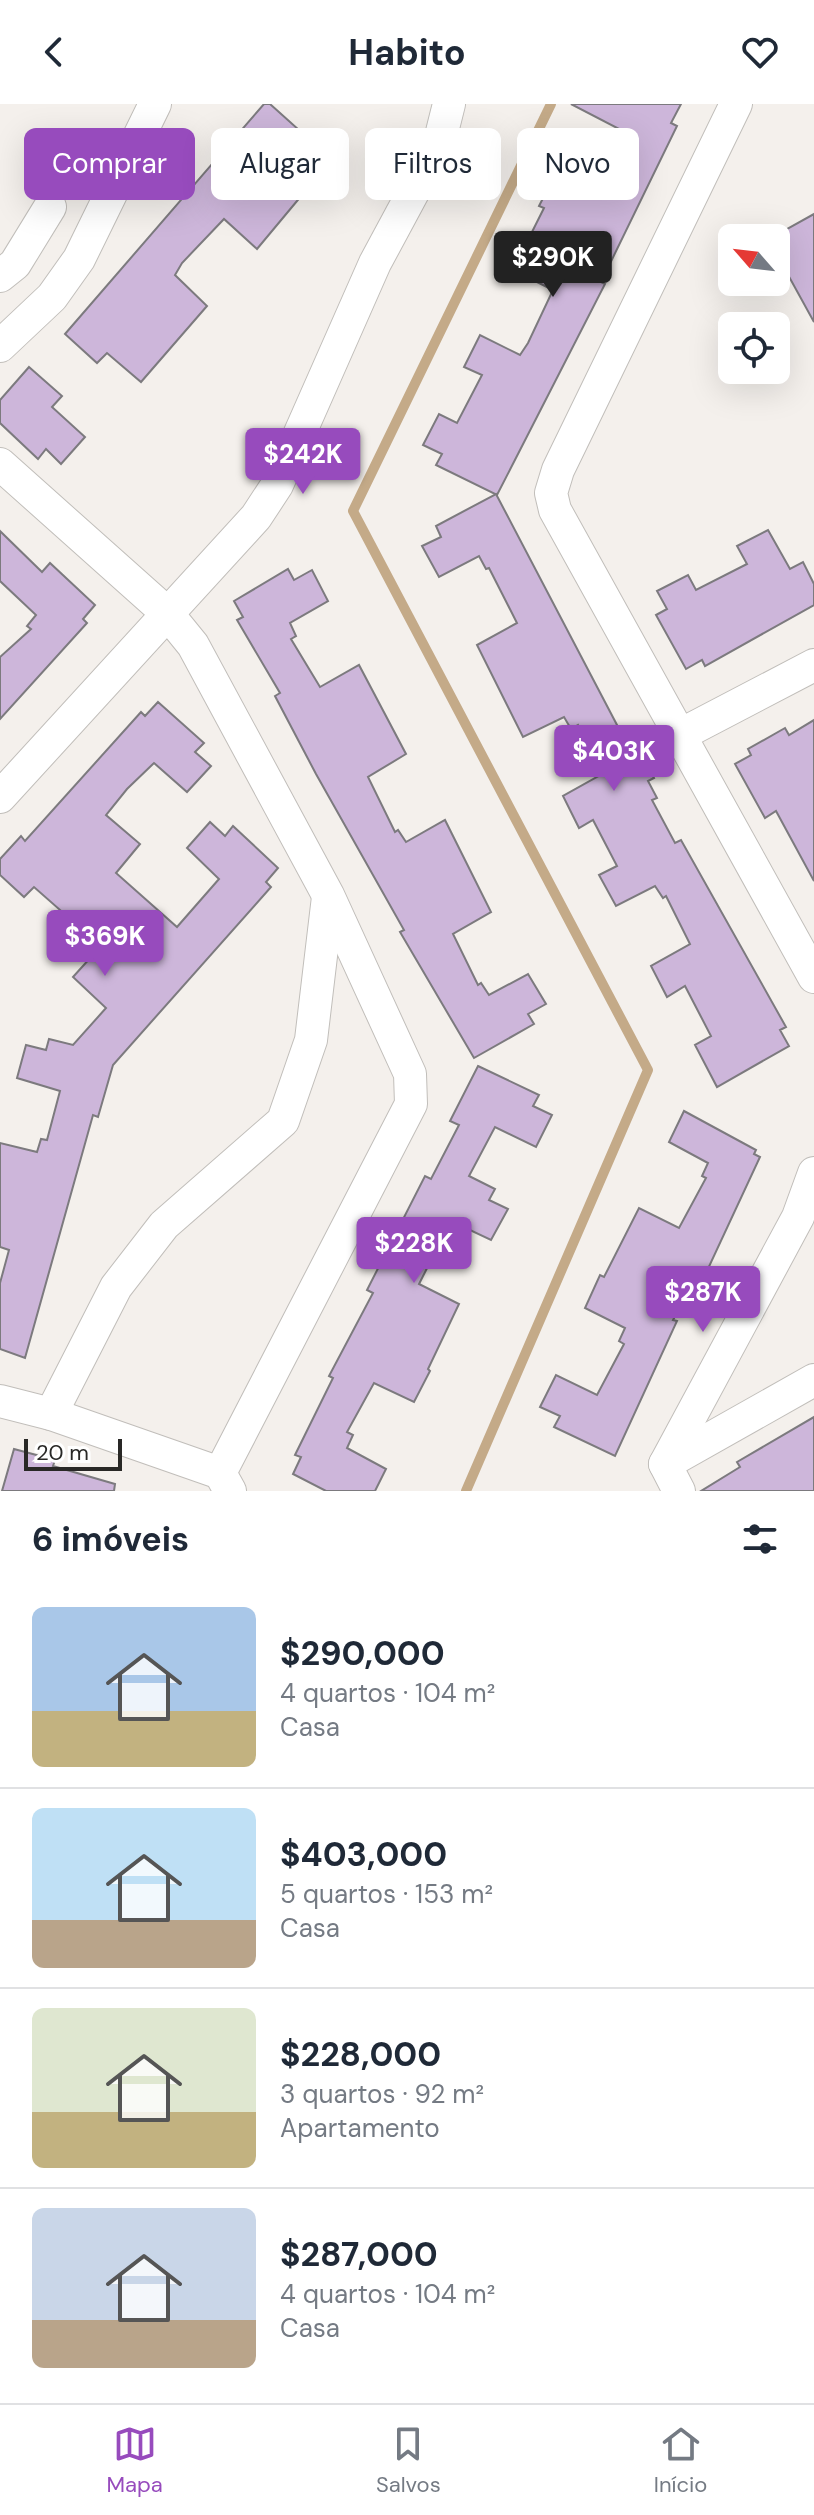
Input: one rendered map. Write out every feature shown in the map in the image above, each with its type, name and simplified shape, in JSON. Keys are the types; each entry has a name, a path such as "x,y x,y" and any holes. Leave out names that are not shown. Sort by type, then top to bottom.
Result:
{"street":[{"path":"0,346 52,297 79,259 155,104"},
{"path":"0,797 256,517 277,485 375,263 439,144 449,104"},
{"path":"736,104 558,470 551,493 555,510 682,734 814,977"},
{"path":"0,276 15,264 50,207"},
{"path":"0,464 167,613 210,673 328,895 410,1074 411,1104 225,1482 51,1414 0,1401"},
{"path":"682,734 814,665"},
{"path":"51,1414 116,1287 164,1225 283,1121 311,1040 328,895"},
{"path":"672,1478 798,1217 814,1173"},
{"path":"672,1478 814,1380"}],"building":[{"path":"264,104 270,104 297,128 243,128"},
{"path":"571,104 681,104 671,123 677,126 601,282 605,284 497,495 436,465 442,454 423,445 439,414 457,423 482,375 464,367 480,335 520,355 528,343 553,290 513,270 544,208 539,206 542,200 639,200 639,128 617,128"},
{"path":"211,165 211,200 298,200 257,249 224,219 182,263 175,275 207,306 141,382 107,353 97,363 65,334 181,200 195,200 195,184"},
{"path":"814,214 814,322 790,278 790,227"},
{"path":"29,367 62,396 52,407 85,437 61,464 46,449 38,459 0,423 0,400"},
{"path":"496,494 627,744 634,740 654,778 648,781 657,798 652,800 675,843 681,840 786,1027 780,1030 789,1046 717,1087 695,1045 711,1036 685,986 667,997 651,966 690,944 666,896 663,898 655,886 616,906 599,875 617,866 593,820 579,828 563,796 602,774 578,725 571,729 564,717 523,737 477,645 517,623 489,568 486,569 479,556 439,577 422,546 441,537 436,526"},
{"path":"768,530 790,569 803,562 814,584 814,605 705,666 702,660 686,669 656,615 667,609 657,591 688,575 696,590 747,564 737,546"},
{"path":"0,531 42,572 50,563 95,605 83,619 87,623 0,719 0,657 31,629 27,626 36,615 0,581"},
{"path":"288,569 294,580 312,570 328,601 290,623 296,636 291,639 320,687 359,665 406,754 368,777 395,832 398,830 406,842 445,820 491,912 453,934 478,985 481,983 489,995 528,974 546,1004 528,1014 534,1024 474,1058 400,932 404,930 316,774 275,696 280,693 237,620 243,617 234,601"},
{"path":"158,702 204,743 195,752 211,766 187,792 154,763 127,789 106,815 140,844 116,873 177,927 219,879 187,848 210,822 225,836 233,826 278,868 266,882 271,887 113,1065 98,1117 93,1115 25,1358 0,1349 0,1283 9,1250 0,1247 0,1143 37,1152 41,1139 47,1140 60,1091 17,1078 26,1045 46,1050 49,1039 73,1045 106,1008 73,977 101,946 34,887 24,897 0,875 0,859 21,836 25,841 141,712 145,716"},
{"path":"814,720 814,881 776,811 765,818 735,764 751,755 748,749 785,728 789,735"},
{"path":"478,1066 539,1095 533,1106 552,1115 536,1147 495,1127 469,1176 495,1189 489,1200 508,1209 491,1240 451,1221 419,1284 459,1304 428,1369 430,1371 414,1402 374,1383 347,1432 353,1435 347,1448 386,1469 375,1491 326,1491 293,1474 301,1457 295,1455 333,1378 329,1376 373,1293 367,1290 425,1176 431,1179 459,1125 450,1121"},
{"path":"684,1111 756,1150 754,1154 760,1157 706,1273 700,1270 673,1320 677,1321 615,1456 554,1427 560,1416 540,1407 556,1375 597,1395 624,1344 619,1341 625,1328 585,1308 600,1275 604,1277 639,1208 679,1228 706,1178 702,1176 708,1163 669,1142"},
{"path":"814,1417 814,1491 701,1491 740,1467 737,1462"},
{"path":"14,1449 55,1460 53,1466 115,1484 114,1491 2,1491"}],"waterway":[{"path":"466,1491 648,1070 353,511 551,104"}]}
